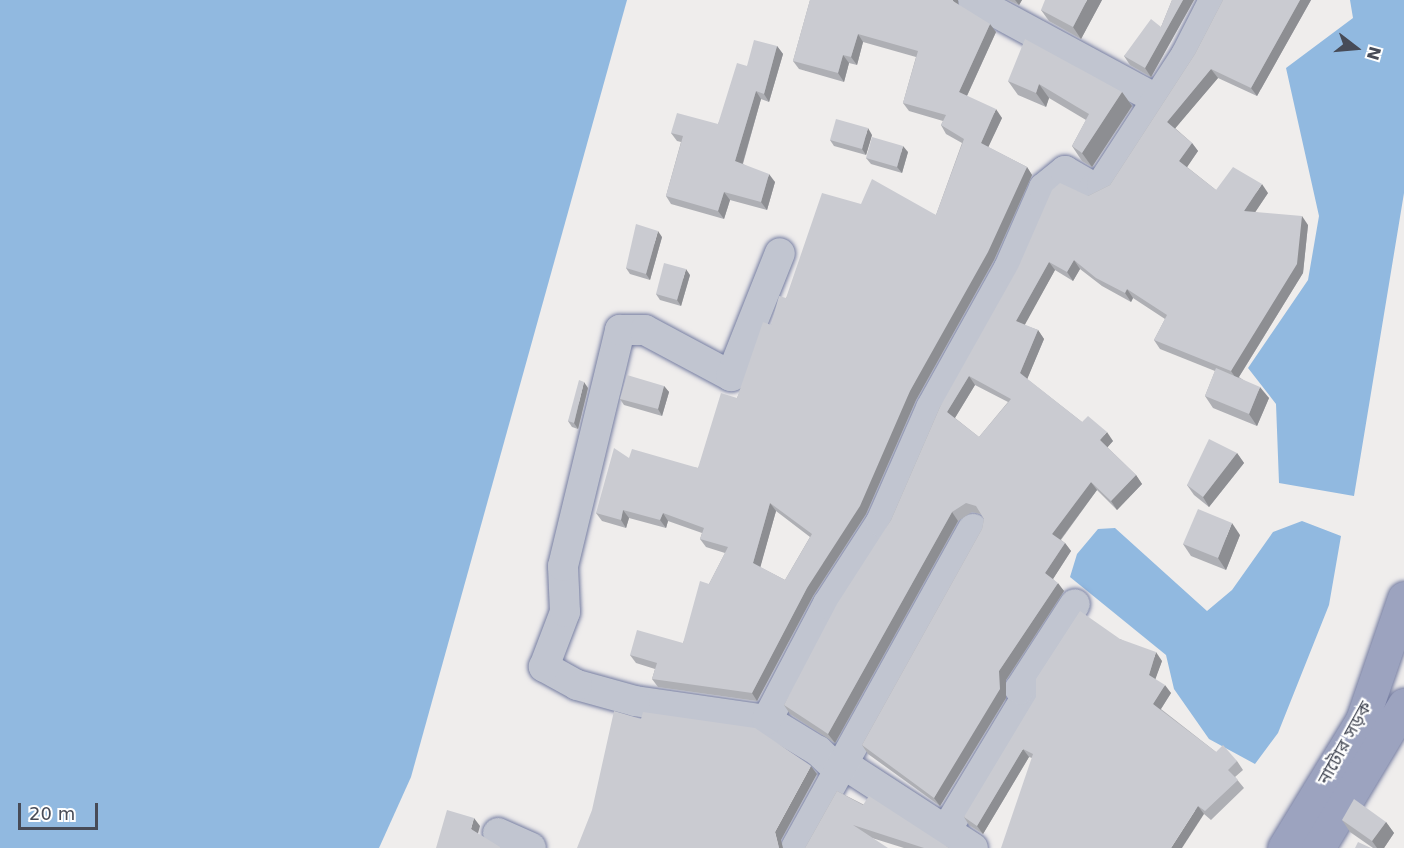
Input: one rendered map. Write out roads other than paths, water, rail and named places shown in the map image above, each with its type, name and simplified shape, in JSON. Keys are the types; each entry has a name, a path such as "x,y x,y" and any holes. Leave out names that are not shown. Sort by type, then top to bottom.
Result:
{"highway":[{"name":"নাটোর সড়ক","path":"1284,848 1362,720 1404,598"},
{"path":"1318,848 1404,705"}],"street":[{"path":"973,0 1156,99"},
{"path":"767,720 828,604 881,522 931,408 1009,268 1044,188 1065,171 1094,188 1102,184 1156,99 1214,0"},
{"path":"780,253 731,376 645,330 620,330 563,566 565,612 544,668 577,685 634,701 767,720 973,848"},
{"path":"796,848 973,529"},
{"path":"945,832 1027,696 1020,689 1075,604"},
{"path":"498,833 531,848"}],"water":[{"path":"0,0 627,0 411,777 379,848 0,848"},
{"path":"1350,0 1404,0 1404,193 1354,496 1279,483 1276,404 1248,368 1308,280 1319,216 1286,68 1353,18"},
{"path":"1302,521 1341,536 1329,605 1278,733 1255,764 1209,739 1174,689 1166,655 1070,577 1077,554 1098,529 1115,528 1207,611 1232,590 1273,532"}]}
